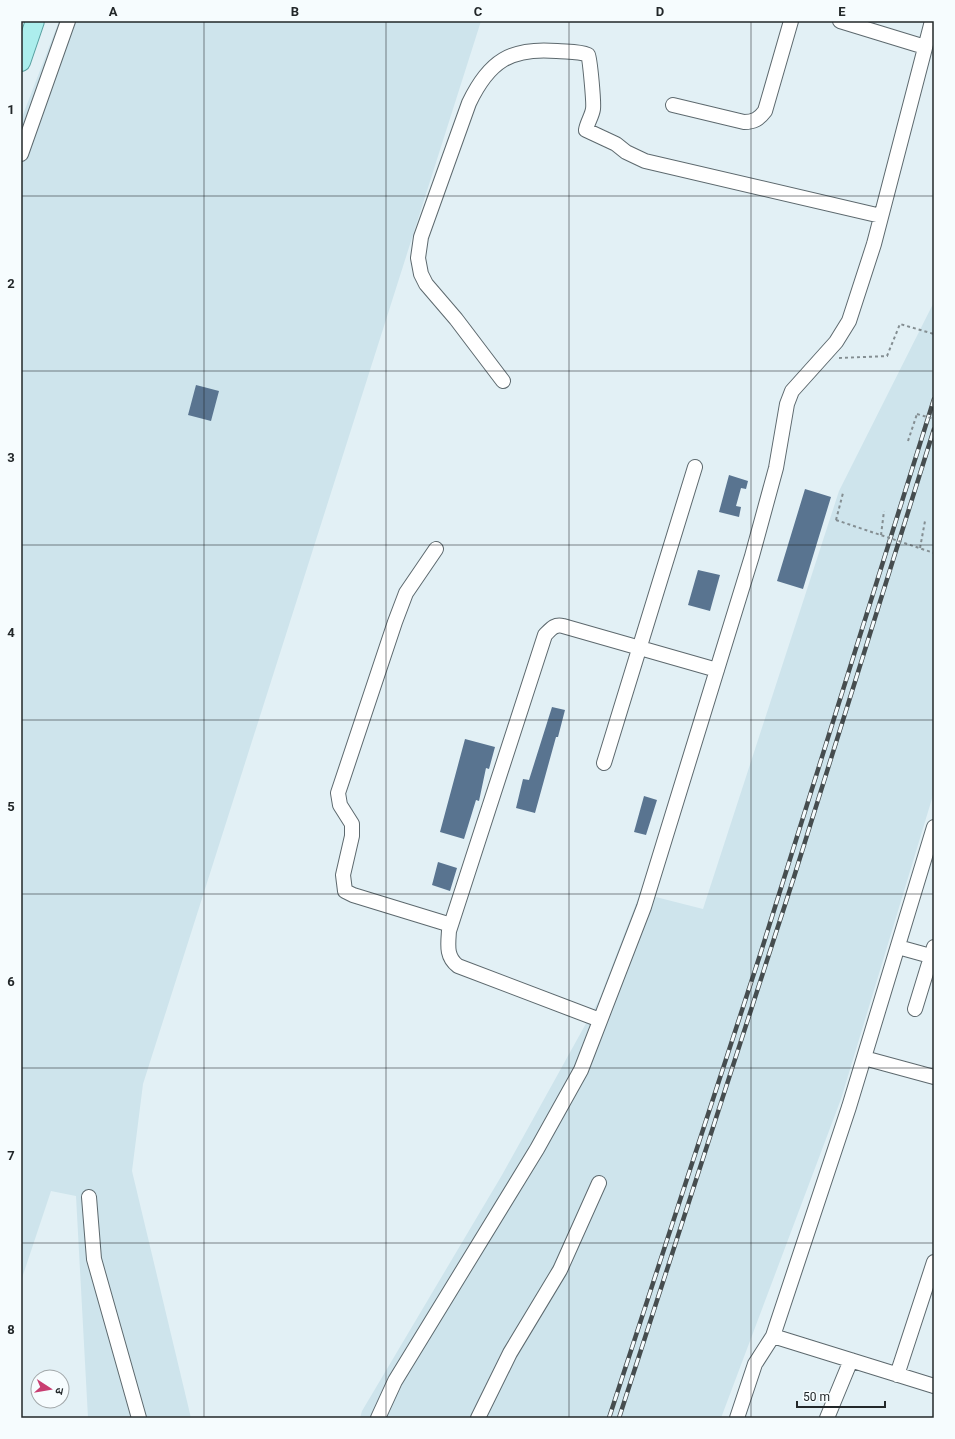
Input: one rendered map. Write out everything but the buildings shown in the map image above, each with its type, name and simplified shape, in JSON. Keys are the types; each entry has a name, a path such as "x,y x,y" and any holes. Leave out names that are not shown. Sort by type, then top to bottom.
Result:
{"main road":[{"path":"21,62 35,21"}],"street":[{"path":"21,154 68,21"},
{"path":"673,105 744,122 752,122 760,118 765,111 791,21"},
{"path":"840,21 925,47"},
{"path":"378,1418 395,1381 541,1142 581,1070 644,907 752,556 776,468 787,404 792,392 836,342 849,321 874,244 880,216 932,21"},
{"path":"503,381 456,319 426,284 421,274 418,258 421,237 469,103 478,83 504,58 520,52 540,50 588,55 591,64 590,82 594,103 586,130 616,144 634,157 731,183 761,187 880,216"},
{"path":"604,763 638,648 695,467"},
{"path":"436,549 406,593 338,793 340,805 352,824 352,836 343,875 345,891 353,895 451,925"},
{"path":"600,1020 458,966 452,962 449,955 448,944 451,925 545,635 551,628 557,625 716,670"},
{"path":"737,1418 755,1364 772,1336 864,1058 932,841 934,827"},
{"path":"898,947 933,953 915,1009"},
{"path":"864,1058 934,1077"},
{"path":"478,1418 510,1353 563,1265 599,1183"},
{"path":"89,1197 94,1259 139,1418"},
{"path":"897,1375 934,1262"},
{"path":"772,1336 934,1386"},
{"path":"827,1418 851,1360"}],"path":[{"path":"822,359 887,356 900,324 934,334"},
{"path":"908,441 917,414 934,419"},
{"path":"843,493 836,520 934,553"},
{"path":"881,535 884,511"},
{"path":"920,548 925,521"}],"shaded area":[{"path":"59,21 481,21 143,1084 132,1171 191,1418 88,1418 76,1196 51,1191 21,1281 21,120"},
{"path":"934,302 934,792 841,1099 721,1418 360,1418 362,1411 502,1175 599,1000 640,893 703,909 839,491"}],"railway":[{"path":"609,1418 760,955 934,399"},
{"path":"619,1418 794,877 934,429"}]}
